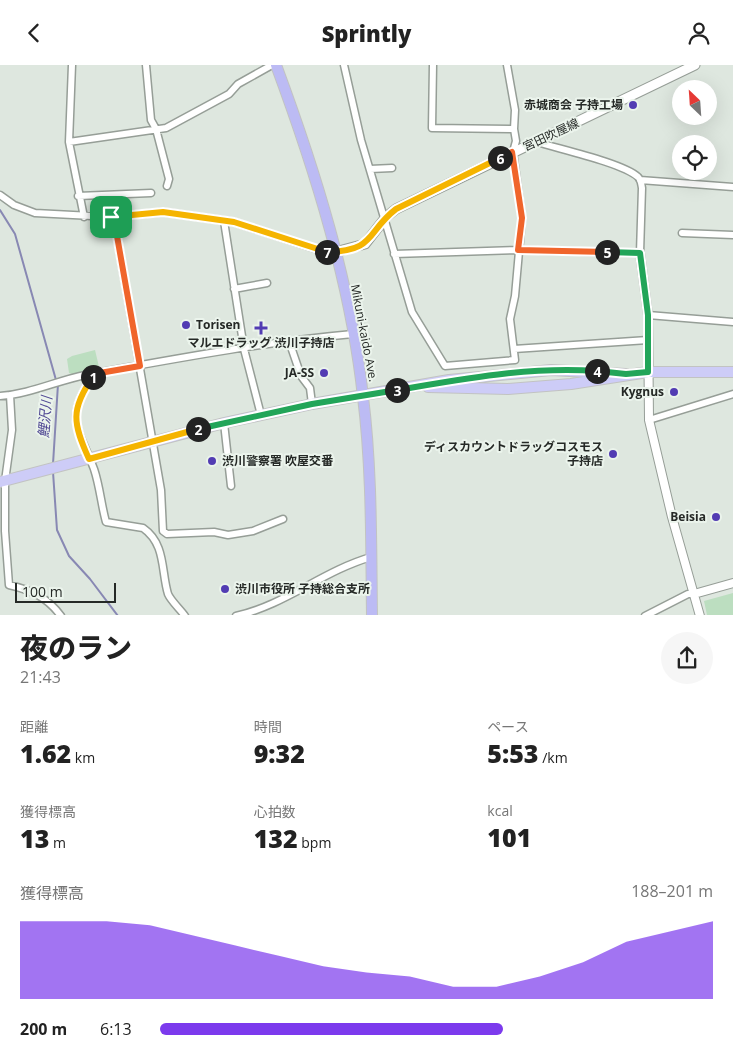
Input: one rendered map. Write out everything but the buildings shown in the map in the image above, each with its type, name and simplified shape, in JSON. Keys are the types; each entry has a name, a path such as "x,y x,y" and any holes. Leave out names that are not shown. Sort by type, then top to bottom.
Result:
{"highway":[{"name":"Mikuni-kaido Ave.","path":"274,65 308,157 335,251 353,333 363,395 369,453 372,615"}],"main road":[{"name":"宮田吹屋線","path":"335,251 365,244 386,217 396,209 695,65"},
{"path":"2,482 224,423 312,404 449,380 551,370 626,374"},
{"path":"417,386 444,389 508,389 571,384 648,372 733,371"}],"street":[{"path":"72,65 69,142 78,196 84,217"},
{"path":"146,65 150,120 156,129 169,179 166,186"},
{"path":"69,142 166,128 207,107 229,94 238,84 274,65"},
{"path":"344,65 370,169 386,217 394,254 412,312 446,366 515,360 510,319 516,296 518,250 522,218 512,152 516,141 514,129 515,111 507,65"},
{"path":"433,65 432,128 514,129"},
{"path":"537,142 607,163 636,175 640,180 640,253 648,315 649,420 672,517 700,615"},
{"path":"370,169 392,168"},
{"path":"640,180 733,187"},
{"path":"78,196 151,193"},
{"path":"0,195 14,205 35,213 111,217 163,212 244,224 325,252 335,251"},
{"path":"111,217 117,236 153,441 161,490 163,531 167,534 214,533 228,535 253,531 283,519"},
{"path":"224,221 244,349 261,415"},
{"path":"682,233 733,235"},
{"path":"394,254 518,250 640,253"},
{"path":"234,289 267,283"},
{"path":"648,315 733,322"},
{"path":"0,396 94,374 289,341 353,333"},
{"path":"514,349 648,340"},
{"path":"289,341 301,376 310,388 312,404"},
{"path":"94,374 78,402 75,419 77,433 89,459 102,498 106,522 143,528 148,531 156,543 164,565 169,596 185,615"},
{"path":"649,420 733,394"},
{"path":"10,395 12,430 2,482 9,585 36,593 53,605 61,615"},
{"path":"224,423 232,486"},
{"path":"236,615 259,610 349,563 371,557"},
{"path":"645,615 688,594 733,583"}],"green space":[{"path":"95,350 100,371 75,375 69,373 67,359"},
{"path":"733,593 733,615 707,615 704,601"}],"waterway":[{"name":"鯉沢川","path":"0,210 15,234 56,380"},
{"name":"鯉沢川","path":"53,464 58,384"},
{"name":"鯉沢川","path":"53,472 57,530 69,556 90,579 117,615"}],"place":[{"name":"赤城商会 子持工場","path":"633,105"},
{"name":"Torisen","path":"186,325"},
{"name":"マルエドラッグ 渋川子持店","path":"261,328"},
{"name":"JA-SS","path":"324,373"},
{"name":"Kygnus","path":"674,392"},
{"name":"ディスカウントドラッグコスモス 子持店","path":"613,454"},
{"name":"渋川警察署 吹屋交番","path":"212,461"},
{"name":"Beisia","path":"716,517"},
{"name":"渋川市役所 子持総合支所","path":"225,589"}],"route":[{"path":"512,152 522,218 518,250 640,253 648,315 648,372 626,374 551,370 449,380 312,404 224,423 89,459 77,433 75,419 78,402 83,390 94,374 140,366 117,236 111,217 163,212 244,224 325,252 350,249 365,244 386,217 396,209 512,152"}]}
